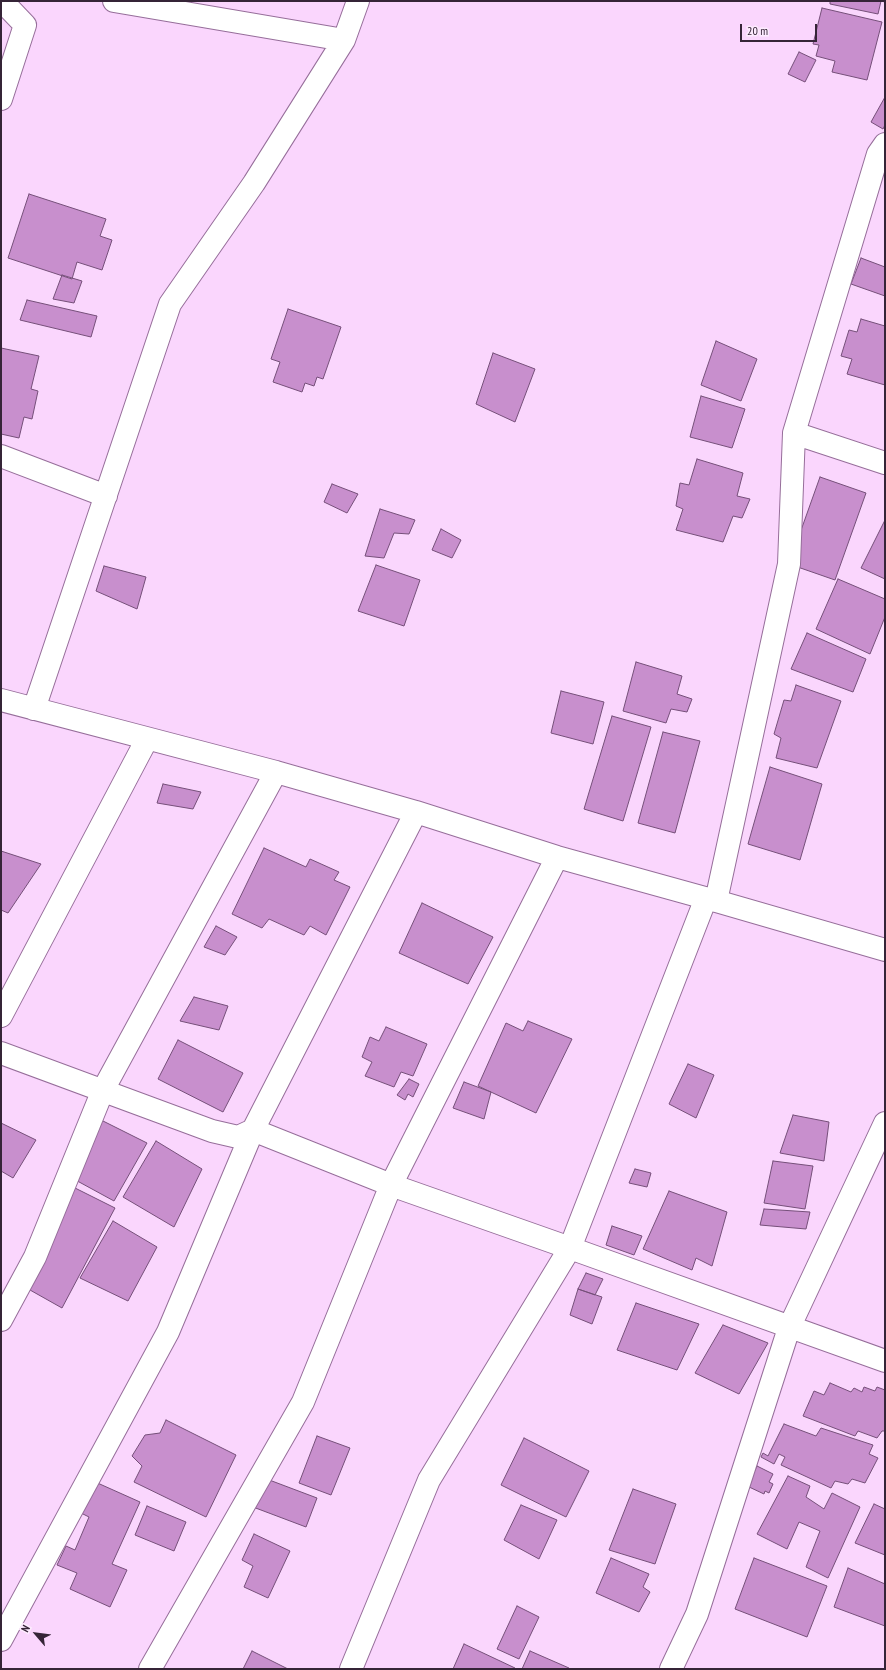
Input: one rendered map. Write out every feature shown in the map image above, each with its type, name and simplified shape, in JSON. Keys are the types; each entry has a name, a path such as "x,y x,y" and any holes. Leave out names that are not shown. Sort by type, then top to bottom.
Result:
{"street":[{"path":"1,99 25,25 2,1"},
{"path":"114,1 344,40"},
{"path":"34,709 170,304 254,183 344,40 358,1"},
{"path":"351,1669 428,1480 570,1248 711,900 789,564 794,433 883,151"},
{"path":"794,433 885,463"},
{"path":"1,456 106,496"},
{"path":"1,701 276,772 416,812 557,857 885,950"},
{"path":"1,1016 147,739"},
{"path":"1,1320 35,1257 102,1090 276,772"},
{"path":"1,1640 168,1332 253,1130 416,812"},
{"path":"150,1669 302,1402 390,1185 557,857"},
{"path":"1,1053 212,1131 238,1137 253,1130 390,1185 885,1361"},
{"path":"671,1669 697,1614 789,1328 885,1123"}],"building":[{"path":"830,1 881,1 878,14 830,4"},
{"path":"822,8 882,22 867,80 832,72 835,61 816,56 819,45 813,44"},
{"path":"799,52 816,60 805,82 788,74"},
{"path":"885,97 885,125 883,129 871,122"},
{"path":"29,194 106,219 100,236 112,240 102,270 77,262 72,279 8,258"},
{"path":"861,258 885,267 885,296 851,284"},
{"path":"62,275 82,281 74,303 53,299"},
{"path":"27,300 97,316 91,337 20,320"},
{"path":"288,309 341,327 323,379 317,377 314,386 305,383 302,392 273,382 280,362 271,359"},
{"path":"861,319 885,326 885,385 847,374 852,359 841,356 849,330 857,332"},
{"path":"716,341 757,359 741,401 701,385"},
{"path":"1,348 39,356 31,389 38,391 32,419 24,417 19,438 1,434"},
{"path":"493,353 535,369 515,422 476,404"},
{"path":"701,396 745,409 732,448 690,437"},
{"path":"697,459 743,473 737,496 750,499 742,518 733,516 723,542 676,530 683,509 676,506 680,483 689,485"},
{"path":"820,477 866,493 835,580 789,564"},
{"path":"332,484 358,494 347,513 324,502"},
{"path":"380,509 415,520 409,534 394,533 384,558 365,556"},
{"path":"885,520 885,579 861,568"},
{"path":"441,529 461,540 452,558 432,550"},
{"path":"376,565 420,580 404,626 358,611"},
{"path":"104,566 146,577 137,609 96,591"},
{"path":"838,579 885,599 885,617 870,654 816,629"},
{"path":"807,633 866,659 853,692 791,669"},
{"path":"636,662 682,676 677,694 692,699 687,712 671,709 666,723 623,711"},
{"path":"796,685 841,701 817,768 776,758 781,738 774,734 784,700 791,701"},
{"path":"561,691 604,702 593,744 551,733"},
{"path":"612,716 651,727 623,821 584,809"},
{"path":"663,732 700,741 675,833 638,823"},
{"path":"770,767 822,784 800,860 748,844"},
{"path":"163,784 201,792 193,809 157,803"},
{"path":"264,848 306,867 310,859 339,872 334,880 350,887 326,935 310,926 304,935 269,919 262,928 232,914"},
{"path":"1,851 41,864 8,913 1,910"},
{"path":"422,903 493,937 468,984 399,953"},
{"path":"216,926 237,937 225,955 204,947"},
{"path":"194,997 228,1006 219,1030 180,1021"},
{"path":"528,1021 572,1039 536,1113 478,1086 506,1023 523,1031"},
{"path":"386,1027 427,1044 413,1076 401,1072 394,1087 365,1076 372,1062 362,1057 370,1037 379,1041"},
{"path":"178,1040 243,1073 223,1112 158,1079"},
{"path":"688,1064 714,1075 696,1118 669,1104"},
{"path":"409,1079 419,1084 413,1097 408,1094 405,1100 397,1095"},
{"path":"464,1082 491,1092 484,1119 453,1108"},
{"path":"793,1115 829,1122 824,1161 780,1153"},
{"path":"101,1120 147,1143 114,1201 70,1177"},
{"path":"1,1123 36,1140 13,1178 1,1171"},
{"path":"156,1141 202,1169 174,1227 123,1197"},
{"path":"773,1161 813,1166 805,1209 764,1203"},
{"path":"635,1169 651,1173 647,1187 629,1183"},
{"path":"67,1184 115,1208 62,1308 14,1281"},
{"path":"669,1191 727,1212 712,1266 696,1258 692,1270 643,1249"},
{"path":"764,1209 810,1212 806,1229 760,1225"},
{"path":"113,1221 157,1247 128,1301 80,1278"},
{"path":"612,1226 642,1236 634,1255 606,1245"},
{"path":"586,1273 603,1279 595,1295 578,1289"},
{"path":"578,1289 602,1297 592,1324 570,1315"},
{"path":"636,1303 699,1324 677,1370 617,1350"},
{"path":"723,1325 768,1343 739,1394 695,1373"},
{"path":"830,1383 851,1392 854,1388 862,1392 864,1387 875,1391 877,1387 885,1390 885,1431 882,1431 877,1438 858,1431 855,1436 803,1416 814,1391 824,1395"},
{"path":"166,1420 236,1455 206,1517 134,1482 142,1466 132,1456 145,1435 160,1433"},
{"path":"784,1424 816,1436 821,1428 873,1445 869,1454 878,1458 865,1483 852,1479 848,1484 835,1481 831,1488 781,1465 785,1457 779,1454 774,1464 761,1457 763,1453 768,1456"},
{"path":"317,1436 350,1448 331,1495 299,1483"},
{"path":"524,1438 589,1471 566,1517 501,1485"},
{"path":"757,1466 773,1474 769,1482 773,1484 769,1493 765,1491 764,1494 747,1486"},
{"path":"788,1476 810,1486 806,1497 824,1509 832,1493 860,1507 828,1578 806,1567 820,1531 799,1522 787,1549 757,1534"},
{"path":"264,1478 317,1498 306,1527 253,1507"},
{"path":"93,1481 140,1502 112,1564 127,1570 110,1607 70,1589 77,1573 57,1565 66,1546 75,1550 89,1517 79,1512"},
{"path":"633,1489 676,1504 655,1564 609,1550"},
{"path":"874,1504 885,1509 885,1555 855,1543"},
{"path":"521,1505 557,1520 539,1559 504,1540"},
{"path":"147,1506 186,1522 174,1551 135,1535"},
{"path":"254,1534 290,1551 268,1598 244,1587 253,1566 242,1560"},
{"path":"611,1558 649,1574 643,1587 650,1592 639,1612 596,1593"},
{"path":"754,1558 827,1586 807,1637 735,1609"},
{"path":"848,1568 885,1584 885,1626 834,1607"},
{"path":"517,1606 539,1617 519,1659 497,1649"},
{"path":"464,1644 515,1668 453,1669"},
{"path":"252,1651 288,1669 243,1669"},
{"path":"530,1651 569,1668 569,1669 522,1669"}]}
